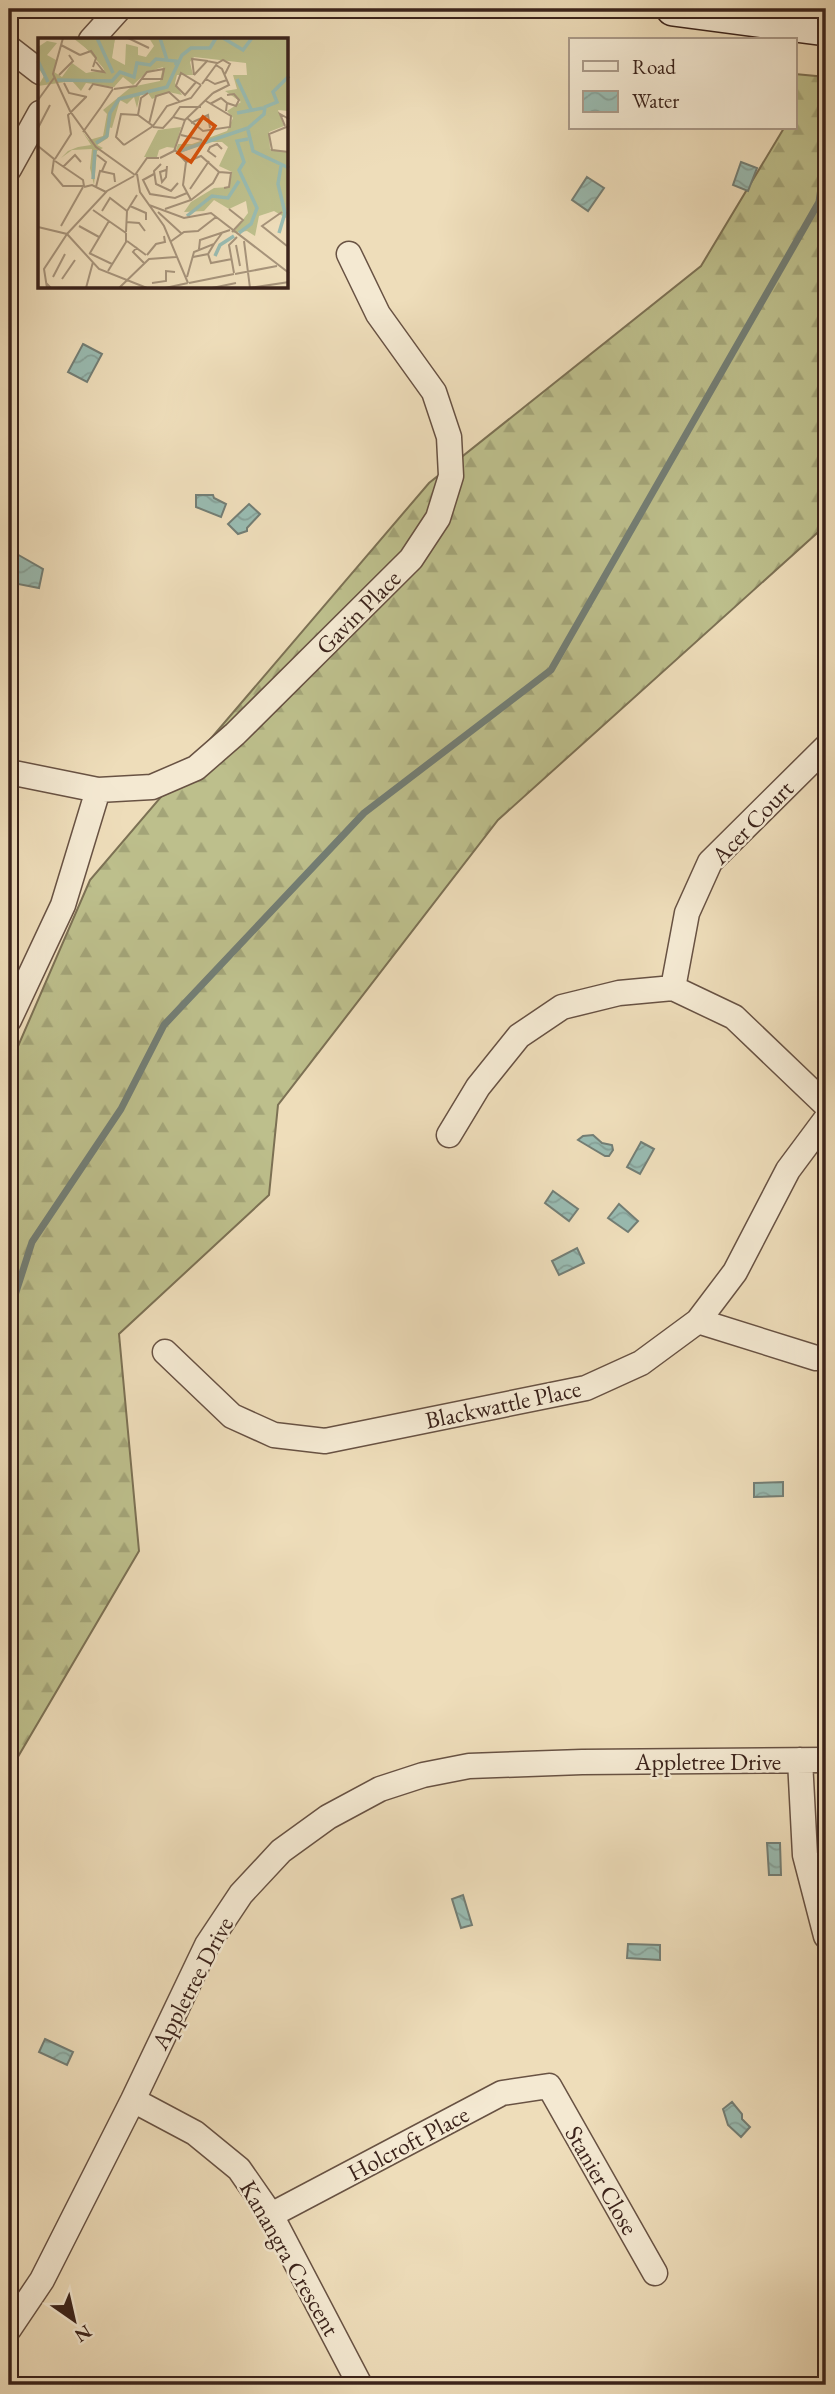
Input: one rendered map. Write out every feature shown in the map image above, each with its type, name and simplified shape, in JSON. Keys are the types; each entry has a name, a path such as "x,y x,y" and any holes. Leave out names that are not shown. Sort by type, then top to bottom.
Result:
{"main road":[{"path":"673,9 826,29"}],"street":[{"path":"93,38 118,9"},
{"path":"9,48 38,70"},
{"path":"9,169 38,117"},
{"name":"Gavin Place","path":"9,772 98,790 152,787 196,768 235,734 411,559 438,518 451,476 449,437 434,392 378,314 349,254"},
{"name":"Acer Court","path":"673,988 687,912 710,862 826,747"},
{"path":"9,1020 63,905 98,790"},
{"path":"449,1135 478,1087 519,1036 562,1007 619,993 673,988 734,1017 826,1105"},
{"name":"Blackwattle Place","path":"165,1352 232,1416 274,1435 325,1441 586,1388 642,1363 698,1321 735,1272 788,1170 826,1119"},
{"path":"698,1321 816,1358 826,1358"},
{"path":"800,1760 805,1855 826,1936"},
{"name":"Appletree Drive","path":"9,2329 42,2280 133,2101 206,1945 241,1894 281,1851 328,1817 380,1789 423,1775 469,1766 582,1762 826,1760"},
{"name":"Holcroft Place","path":"271,2215 502,2092 549,2086"},
{"name":"Stanier Close","path":"549,2086 655,2273"},
{"name":"Kanangra Crescent","path":"133,2101 195,2133 239,2169 271,2215 360,2385"}],"green space":[{"path":"796,74 826,77 826,525 498,820 278,1105 269,1195 119,1334 139,1551 9,1772 9,1067 90,880 429,483 701,266 783,130 796,130"}],"water":[{"path":"741,162 757,168 748,191 733,185"},
{"path":"587,177 604,188 588,211 572,200"},
{"path":"83,344 102,354 87,382 68,372"},
{"path":"196,495 213,495 226,504 221,517 196,507"},
{"path":"249,504 260,514 247,531 238,534 228,524"},
{"path":"15,553 43,569 39,588 18,584"},
{"path":"593,1135 602,1143 612,1145 613,1150 609,1156 578,1140 583,1136"},
{"path":"641,1142 654,1149 640,1174 627,1167"},
{"path":"553,1191 578,1209 569,1221 545,1203"},
{"path":"619,1204 638,1221 628,1232 608,1218"},
{"path":"577,1248 584,1263 559,1275 552,1261"},
{"path":"783,1482 783,1496 754,1497 754,1483"},
{"path":"767,1843 780,1843 781,1875 769,1875"},
{"path":"463,1895 472,1925 461,1928 452,1899"},
{"path":"628,1944 660,1945 660,1960 627,1958"},
{"path":"45,2039 73,2052 67,2065 39,2052"},
{"path":"732,2102 750,2127 741,2137 728,2125 723,2109"}],"waterway":[{"path":"9,1314 32,1242 121,1109 164,1025 364,813 551,670 819,202 826,152"}]}
